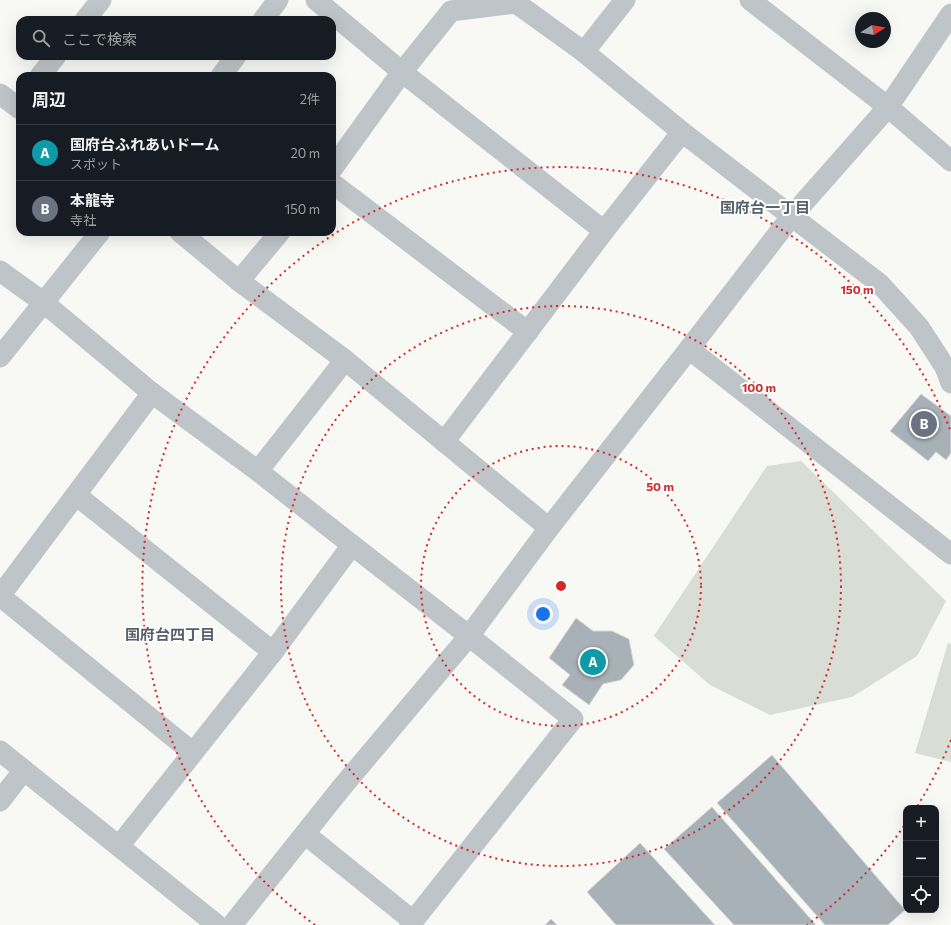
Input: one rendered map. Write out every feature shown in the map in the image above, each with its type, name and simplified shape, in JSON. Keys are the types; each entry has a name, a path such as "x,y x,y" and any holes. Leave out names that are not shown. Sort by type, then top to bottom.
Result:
{"street":[{"path":"88,16 101,0"},
{"path":"266,16 278,0"},
{"path":"316,0 335,16"},
{"path":"584,52 625,0"},
{"path":"750,0 888,107 951,161"},
{"path":"336,163 402,72 451,11 516,3 584,52 682,132 880,284 919,327 945,367 951,382"},
{"path":"232,925 342,787 469,636 549,528 791,216 888,107 951,14"},
{"path":"336,17 402,72 604,231"},
{"path":"43,72 53,60"},
{"path":"223,72 233,60"},
{"path":"444,442 604,231 682,132"},
{"path":"336,186 528,332"},
{"path":"0,357 97,236"},
{"path":"185,236 239,281 345,360 549,528"},
{"path":"239,281 277,236"},
{"path":"0,271 43,302 152,393 258,470 573,719 411,923 305,834"},
{"path":"689,349 951,554"},
{"path":"258,470 345,360"},
{"path":"152,393 0,596 192,752"},
{"path":"76,495 273,652"},
{"path":"119,846 192,752 273,652 352,545"},
{"path":"0,751 216,925"},
{"path":"0,801 24,770"}],"shaded area":[{"path":"801,461 946,601 917,656 852,697 770,715 710,685 654,636 767,466"},
{"path":"948,643 951,644 951,762 915,753"}],"building":[{"path":"921,394 951,416 951,453 946,460 936,452 928,461 890,431"},
{"path":"576,618 593,631 612,631 629,639 634,665 621,680 603,684 589,705 562,685 570,675 549,658"},
{"path":"772,755 903,908 903,912 888,925 825,925 717,803"},
{"path":"712,807 816,925 734,925 664,849"},
{"path":"640,843 715,925 616,925 587,892"},
{"path":"551,919 557,925 545,925"}],"place":[{"name":"本龍寺","path":"924,424"},
{"name":"国府台ふれあいドーム","path":"593,662"}],"district":[{"name":"国府台一丁目","path":"765,207"},
{"name":"国府台四丁目","path":"170,634"}]}
